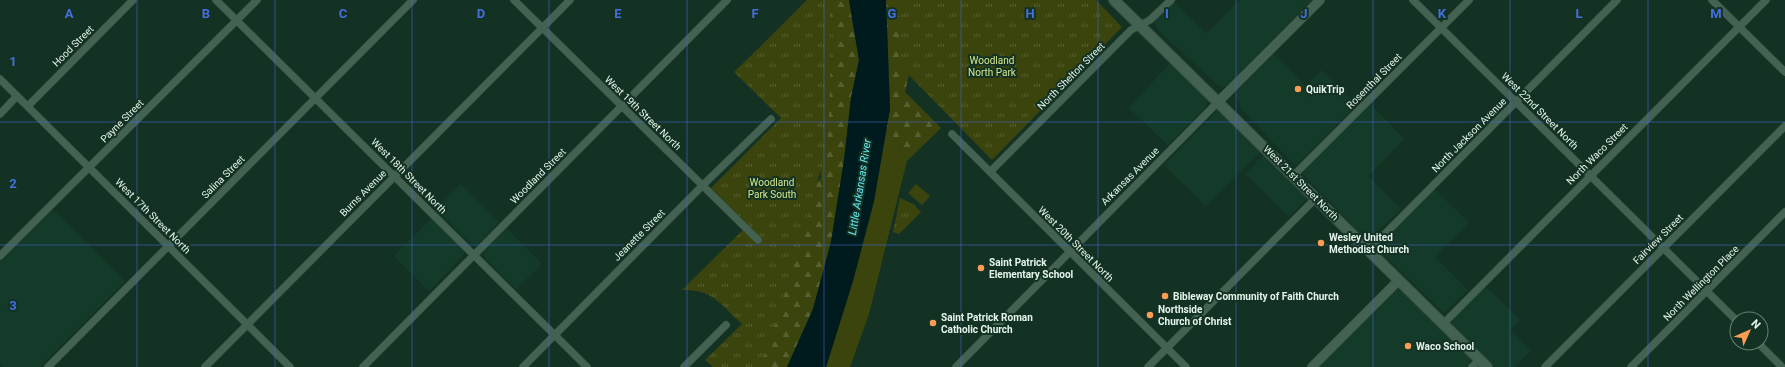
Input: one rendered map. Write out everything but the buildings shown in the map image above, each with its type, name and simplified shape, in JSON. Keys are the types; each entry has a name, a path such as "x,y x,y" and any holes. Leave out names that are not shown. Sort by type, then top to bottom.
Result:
{"main road":[{"name":"West 21st Street North","path":"1114,0 1369,250 1443,324 1479,365"}],"street":[{"name":"Hood Street","path":"28,106 133,0"},
{"name":"West 18th Street North","path":"216,0 587,367"},
{"name":"Payne Street","path":"0,256 257,0"},
{"name":"Salina Street","path":"48,367 413,0"},
{"name":"West 19th Street North","path":"514,0 758,240"},
{"name":"Burns Avenue","path":"205,367 570,0"},
{"name":"Woodland Street","path":"363,367 727,0"},
{"name":"North Shelton Street","path":"990,172 1131,30 1150,20 1171,0"},
{"name":"Arkansas Avenue","path":"956,367 1320,0"},
{"name":"West 22nd Street North","path":"1413,0 1729,313"},
{"name":"Rosenthal Street","path":"1293,176 1469,0"},
{"name":"North Jackson Avenue","path":"1369,250 1617,0"},
{"path":"1712,0 1785,72"},
{"name":"North Waco Street","path":"1443,324 1766,0"},
{"name":"West 17th Street North","path":"0,79 290,367"},
{"path":"0,114 17,96"},
{"name":"Jeanette Street","path":"523,367 703,185 772,119"},
{"name":"Fairview Street","path":"1545,367 1785,126"},
{"name":"West 20th Street North","path":"952,134 1186,367"},
{"path":"1148,367 1316,198"},
{"name":"North Wellington Place","path":"1631,367 1785,212"},
{"path":"1312,367 1398,280"},
{"path":"684,367 726,325"},
{"path":"1766,351 1782,367"}],"shaded area":[{"path":"1240,0 1312,0 1227,86 1223,87 1219,86 1159,31 1155,21 1174,2 1206,33"},
{"path":"1273,54 1306,86 1321,70 1356,105 1297,164 1293,163 1242,110 1236,97 1238,90"},
{"path":"1170,63 1208,101 1205,108 1168,145 1129,108"},
{"path":"1370,104 1404,139 1368,176 1401,209 1369,239 1366,239 1303,174 1303,172"},
{"path":"1217,111 1220,112 1260,152 1206,206 1164,165"},
{"path":"1263,155 1306,196 1306,199 1289,217 1245,174"},
{"path":"461,184 499,222 477,245 472,245 436,209"},
{"path":"1433,188 1469,223 1435,257 1468,290 1444,313 1376,247"},
{"path":"53,210 125,281 40,367 4,367 0,363 0,262"},
{"path":"432,218 465,253 429,291 394,256"},
{"path":"506,228 542,264 516,289 484,257 483,253"},
{"path":"1484,285 1520,320 1510,330 1531,350 1515,367 1495,367 1453,326 1452,319"},
{"path":"1398,289 1403,291 1468,355 1471,360 1467,367 1317,367 1393,290"}],"green space":[{"path":"807,0 849,0 859,60 851,98 844,160 831,242 813,309 787,367 752,367 804,199 821,178 817,142 736,71"},
{"name":"Woodland Park South","path":"810,0 829,0 833,28 828,137 809,218 762,363 759,367 713,367 705,360 742,324 722,304 709,295 693,290 682,290 748,225 711,188 781,118 734,72"},
{"path":"886,0 900,0 900,65 909,74 905,92 941,128 907,161 897,140 886,131 890,109"},
{"name":"Woodland North Park","path":"900,0 1096,0 1122,27 992,160 900,66"},
{"path":"886,131 897,140 907,161 869,314 850,367 826,367 853,281 874,201"},
{"path":"916,184 930,196 922,205 908,193"},
{"path":"900,198 913,204 921,212 899,234 893,232"}],"water":[{"name":"Little Arkansas River","path":"849,0 886,0 890,109 874,201 853,281 826,367 787,367 813,309 831,242 844,160 851,98 859,60"}],"place":[{"name":"QuikTrip","path":"1298,89"},
{"name":"Wesley United Methodist Church","path":"1321,243"},
{"name":"Saint Patrick Elementary School","path":"981,268"},
{"name":"Bibleway Community of Faith Church","path":"1165,296"},
{"name":"Northside Church of Christ","path":"1150,315"},
{"name":"Saint Patrick Roman Catholic Church","path":"933,323"},
{"name":"Waco School","path":"1408,346"}]}
